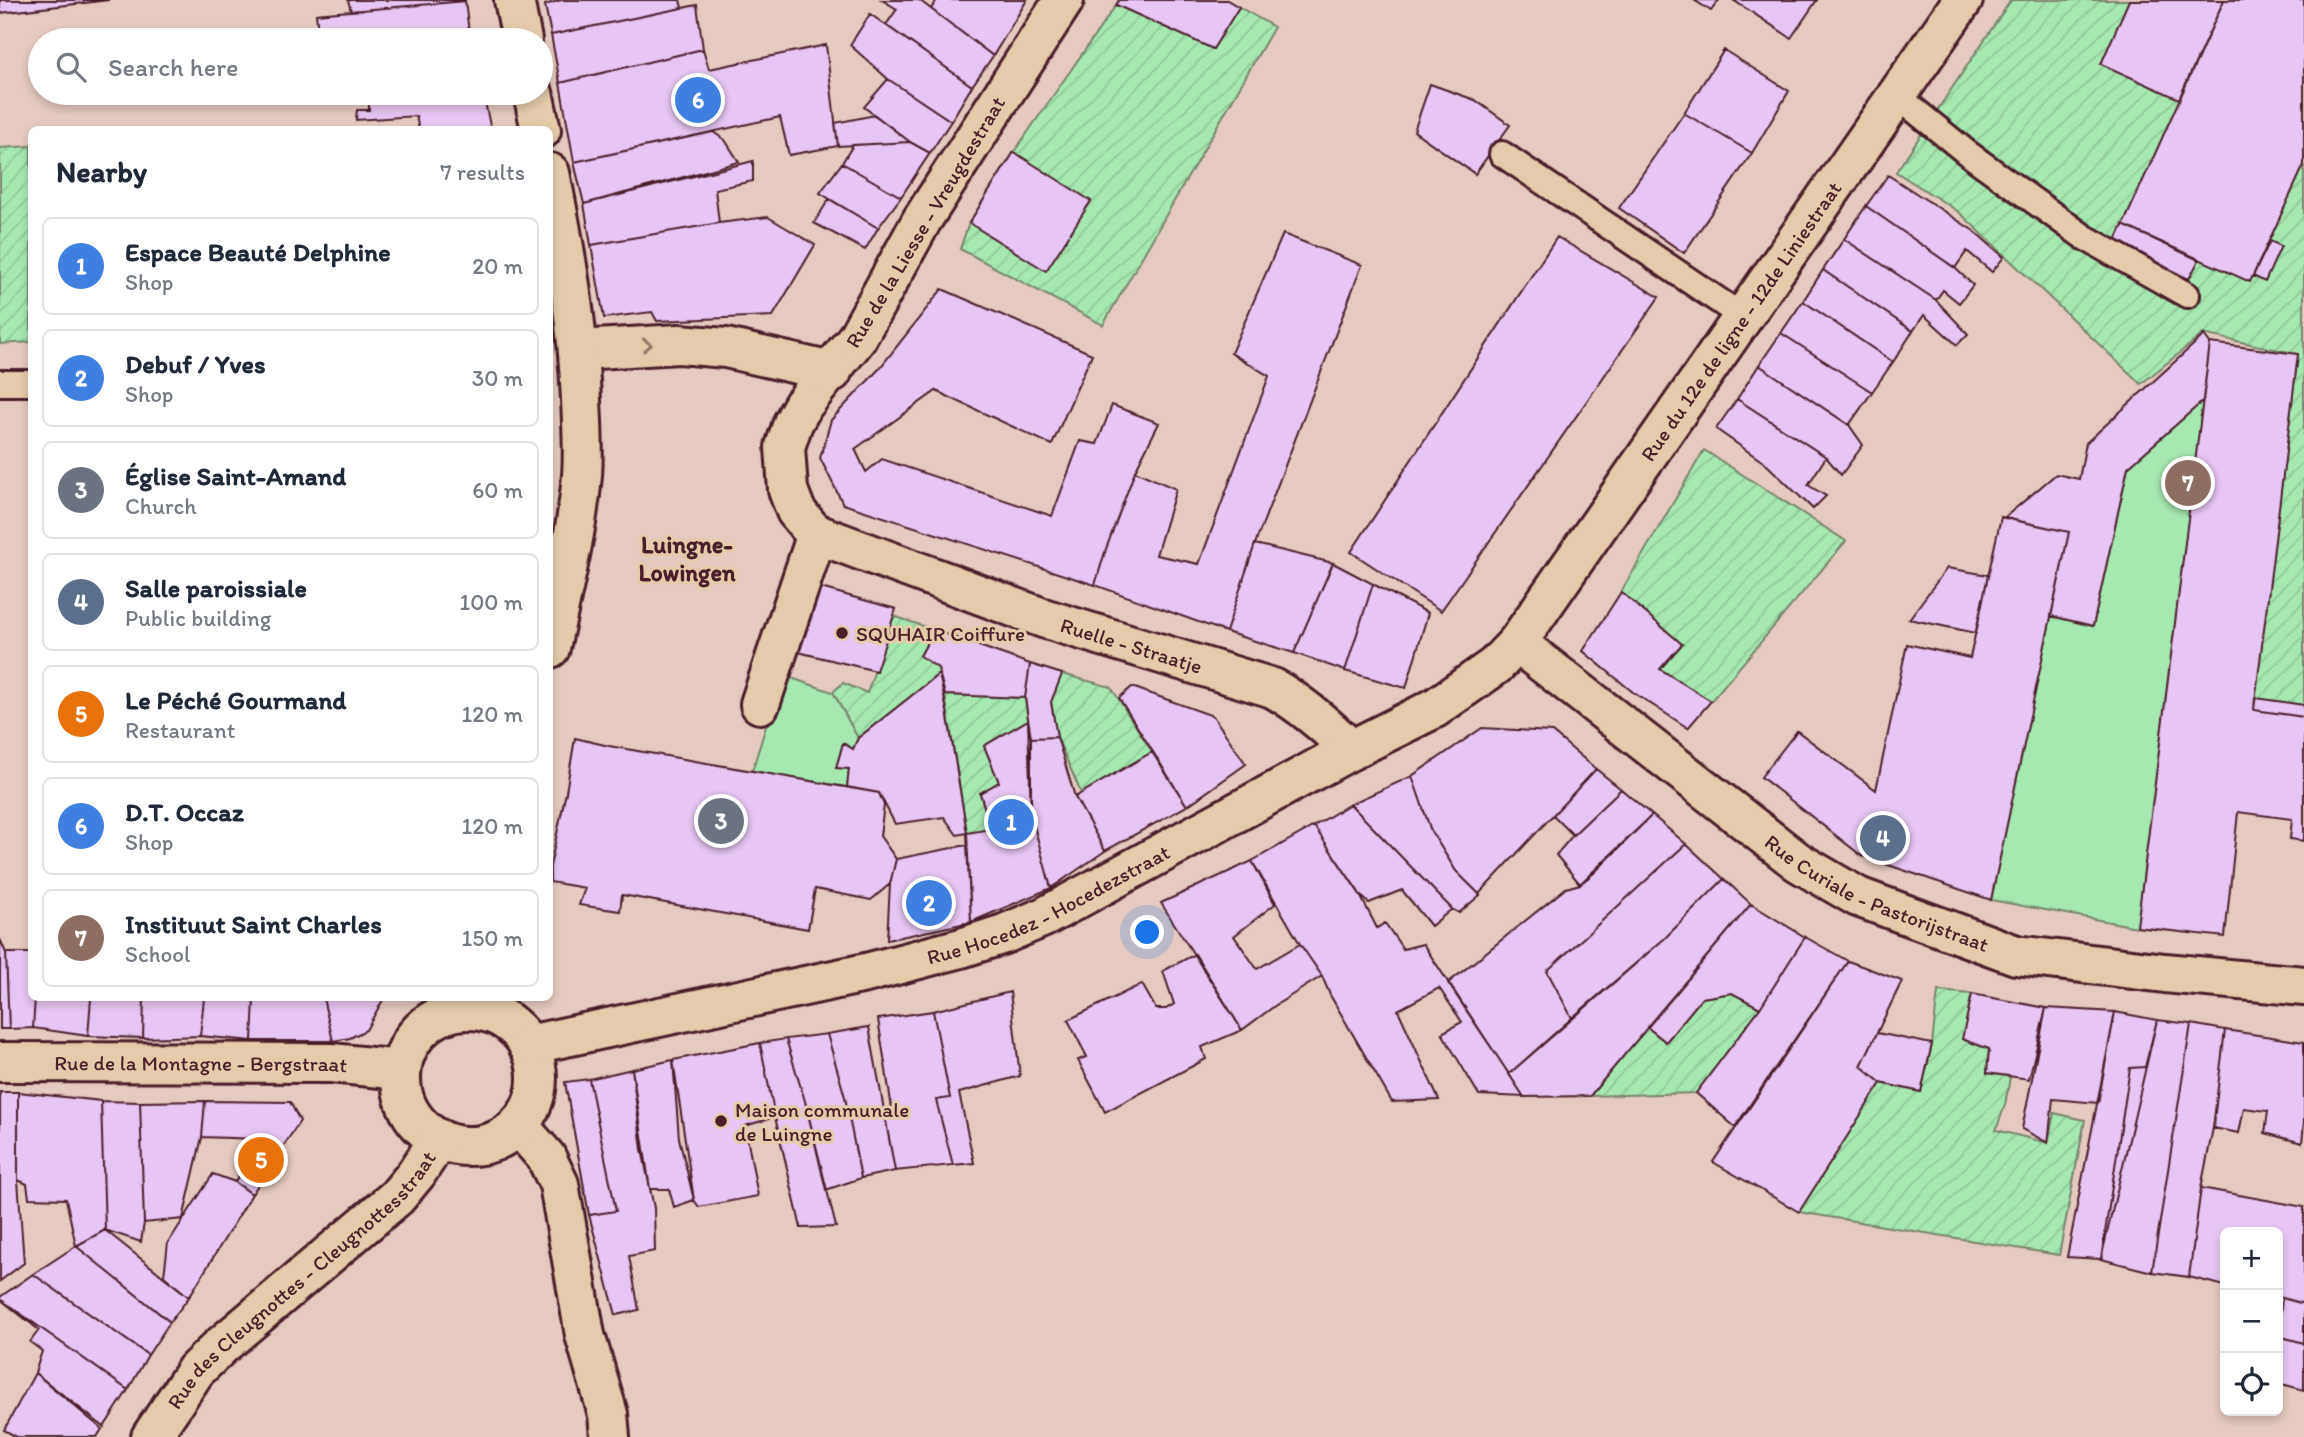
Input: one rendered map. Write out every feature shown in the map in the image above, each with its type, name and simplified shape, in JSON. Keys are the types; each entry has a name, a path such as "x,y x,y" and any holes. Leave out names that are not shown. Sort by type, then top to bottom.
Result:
{"street":[{"path":"514,0 520,28"},
{"name":"Rue de la Liesse - Vreugdestraat","path":"817,534 796,511 788,490 785,447 793,423 803,405 832,372 867,321 922,220 1064,0"},
{"name":"Rue du 12e de ligne - 12de Liniestraat","path":"1517,643 1963,0"},
{"path":"536,105 540,126"},
{"path":"553,188 569,271 579,350 582,473 577,514 553,633"},
{"path":"579,350 679,344 726,348 832,372"},
{"path":"760,704 817,534"},
{"name":"Ruelle - Straatje","path":"817,534 1044,618 1273,688 1296,701 1323,722 1352,750"},
{"name":"Rue Hocedez - Hocedezstraat","path":"528,1045 866,973 1004,934 1044,917 1446,701 1495,666 1517,643"},
{"name":"Rue Curiale - Pastorijstraat","path":"1517,643 1798,862 1858,897 2016,955 2304,986"},
{"path":"469,1004 503,1018 522,1034 528,1045 536,1065 536,1087 530,1107 509,1133 487,1144 463,1146 427,1133 409,1111 401,1084 401,1070 408,1046 423,1027 444,1014 469,1004"},
{"name":"Rue de la Montagne - Bergstraat","path":"0,1062 331,1063 401,1070"},
{"path":"518,1125 546,1157 559,1184 585,1335 608,1414 610,1437"},
{"name":"Rue des Cleugnottes - Cleugnottesstraat","path":"157,1428 196,1370 397,1197 439,1139"}],"lane":[{"path":"1896,94 1966,152 2084,237 2186,295"},
{"path":"1502,154 1744,317"},
{"path":"0,383 28,383"}],"green space":[{"path":"2011,0 2304,0 2304,705 2255,698 2298,354 2203,334 2141,384 1959,212 1896,172"},
{"path":"1116,5 1213,49 1239,7 1274,27 1103,325 960,249 969,223 1014,152"},
{"path":"28,146 28,342 0,344 0,148"},
{"path":"2203,401 2137,927 1991,900 2051,616 2093,626 2128,467"},
{"path":"1704,450 1846,541 1711,701 1660,669 1682,644 1621,592"},
{"path":"894,616 934,630 920,656 938,668 939,674 858,738 833,692 843,683 867,693"},
{"path":"1062,674 1111,687 1152,752 1081,793 1057,737 1051,702"},
{"path":"782,675 833,692 858,738 853,749 843,744 836,767 849,769 847,787 752,771"},
{"path":"945,695 1025,698 1028,720 984,746 999,782 980,794 991,829 967,833"},
{"path":"1938,991 1972,994 1963,1038 1989,1049 1987,1073 2010,1077 2005,1105 1996,1130 2048,1143 2054,1113 2085,1120 2059,1255 1799,1212 1881,1083 1921,1092 1932,1044"},
{"path":"1732,993 1760,1008 1696,1093 1590,1096 1647,1027 1666,1042 1702,998"}],"building":[{"path":"0,0 109,0 0,13"},
{"path":"348,0 465,0 465,1 351,11"},
{"path":"561,0 680,0 682,8 553,35 545,5"},
{"path":"882,0 919,0 993,56 972,86 886,25 897,9"},
{"path":"937,0 1027,0 993,56 931,9"},
{"path":"1119,0 1227,0 1239,7 1213,49 1116,5"},
{"path":"1694,0 1719,0 1711,11"},
{"path":"1733,0 1817,0 1791,38"},
{"path":"2129,0 2224,0 2179,99 2101,64"},
{"path":"2224,0 2304,0 2304,165 2250,282 2123,225"},
{"path":"465,1 468,28 318,28 316,14"},
{"path":"697,5 703,49 560,83 553,35"},
{"path":"870,14 972,86 951,121 888,79 850,45"},
{"path":"826,45 838,146 789,155 780,117 574,162 560,83 703,49 709,69"},
{"path":"1724,50 1789,91 1752,153 1684,113"},
{"path":"888,79 951,121 930,153 910,142 864,107"},
{"path":"1430,84 1475,100 1510,125 1475,174 1414,131"},
{"path":"369,105 486,105 490,126 418,126 416,116 356,120 357,110 369,110"},
{"path":"1684,113 1752,153 1684,253 1619,208"},
{"path":"875,115 910,142 838,146 835,123"},
{"path":"713,132 725,140 739,162 584,204 574,162"},
{"path":"910,142 930,153 901,197 842,163 853,145"},
{"path":"1014,152 1091,201 1046,271 969,223"},
{"path":"753,161 753,181 715,189 719,223 591,245 584,204"},
{"path":"842,163 901,197 878,228 820,193"},
{"path":"1888,175 1974,231 2004,257 1992,272 1967,251 1955,268 1866,206"},
{"path":"829,199 878,228 865,250 814,223"},
{"path":"1866,206 1955,268 1973,285 1959,303 1943,290 1936,300 1844,239"},
{"path":"768,217 815,245 773,316 657,321 652,312 604,318 591,245"},
{"path":"2123,225 2199,260 2189,279 2114,245"},
{"path":"1283,234 1362,265 1255,544 1226,632 1095,585 1135,471 1176,489 1156,555 1199,564 1269,376 1231,353"},
{"path":"1557,237 1659,297 1441,611 1351,552"},
{"path":"1844,239 1936,300 1968,334 1957,345 1924,315 1913,331 1823,270"},
{"path":"2270,241 2281,246 2265,282 2253,276"},
{"path":"1823,270 1913,331 1893,362 1803,301"},
{"path":"942,289 1092,354 1052,445 936,391 855,449 866,472 882,459 1052,516 1080,441 1097,444 1112,405 1159,423 1135,471 1095,585 843,504 820,458 831,420 879,369"},
{"path":"1803,301 1893,362 1872,392 1781,333"},
{"path":"1781,333 1872,392 1849,425 1759,365"},
{"path":"2204,335 2210,343 2203,401 2128,467 2093,626 2051,616 2069,532 2004,518 2056,474 2079,479 2086,443"},
{"path":"2210,343 2298,354 2254,710 2304,717 2304,841 2290,839 2292,819 2238,812 2225,937 2137,927"},
{"path":"1759,365 1849,425 1863,445 1841,475 1826,457 1737,399"},
{"path":"1737,399 1826,457 1808,485 1826,496 1813,509 1766,464 1716,429"},
{"path":"2001,517 2069,532 1991,900 1862,856 1761,777 1797,731 1876,790 1907,644 1970,658"},
{"path":"1255,544 1333,563 1294,653 1226,632"},
{"path":"1333,563 1373,584 1345,671 1294,653"},
{"path":"1947,568 1988,575 1976,633 1909,619"},
{"path":"1373,584 1428,613 1406,688 1345,671"},
{"name":"SQUHAIR Coiffure","path":"810,585 896,609 876,671 790,650"},
{"path":"1621,592 1682,644 1660,669 1711,701 1688,728 1634,693 1583,651"},
{"path":"934,630 1030,664 1025,698 945,695 938,668 920,656"},
{"path":"1030,664 1062,674 1051,702 1057,737 1031,738 1025,698"},
{"path":"939,674 967,833 957,835 944,817 895,824 879,793 847,787 849,769 836,768 843,743 853,749 858,738"},
{"path":"1132,687 1213,716 1246,764 1187,806 1119,698"},
{"path":"2255,698 2304,705 2304,717 2254,710"},
{"path":"1028,720 1031,815 1051,888 971,922 967,833 991,829 980,793 999,782 984,746"},
{"path":"1482,728 1552,732 1596,769 1479,894 1456,871 1431,831 1412,776"},
{"path":"1057,737 1075,797 1105,851 1051,888 1031,815 1031,738"},
{"path":"575,738 879,793 884,805 880,836 896,859 890,884 871,900 815,889 808,929 622,895 620,911 579,905 585,888 553,883 553,852"},
{"path":"1152,752 1187,806 1105,851 1075,797"},
{"path":"1596,769 1621,789 1573,835 1553,815"},
{"path":"1412,776 1431,831 1456,871 1480,895 1459,913 1452,909 1350,804"},
{"path":"1621,789 1652,815 1580,884 1556,855"},
{"path":"1350,804 1452,909 1431,926 1402,890 1369,903 1361,896 1314,826"},
{"path":"1652,815 1686,844 1547,971 1572,1018 1509,1074 1448,983 1566,888 1580,884"},
{"path":"1314,826 1358,891 1377,928 1385,923 1403,949 1423,944 1524,1097 1479,1095 1442,1033 1462,1022 1439,988 1398,1010 1439,1100 1392,1102 1330,995 1322,976 1300,944 1252,861"},
{"path":"1686,844 1724,879 1664,939 1572,1018 1547,971"},
{"path":"967,845 971,922 887,940 890,884 896,859"},
{"path":"1252,861 1275,904 1234,936 1257,969 1300,944 1322,976 1242,1030 1161,903"},
{"path":"1724,879 1751,904 1590,1096 1524,1097 1509,1074 1664,939"},
{"path":"1751,904 1805,937 1760,1008 1732,993 1702,998 1666,1042 1647,1027"},
{"path":"1805,937 1848,961 1735,1127 1696,1093 1760,1008"},
{"path":"0,939 6,953 9,1029 0,1029"},
{"path":"6,953 28,953 28,1001 35,1001 33,1028 9,1029"},
{"path":"1195,954 1242,1030 1202,1047 1206,1059 1105,1112 1078,1060 1087,1057 1068,1020 1142,984 1156,1009 1166,1009 1174,1004 1163,971"},
{"path":"1848,961 1902,981 1861,1066 1881,1083 1799,1212 1713,1162"},
{"path":"1010,992 1020,1076 959,1093 974,1163 953,1165 936,1100 950,1098 933,1011"},
{"path":"1972,994 2046,1008 2029,1079 1987,1073 1989,1049 1962,1039"},
{"path":"35,1001 91,1001 88,1036 33,1028"},
{"path":"91,1001 144,1001 143,1038 88,1036"},
{"path":"144,1001 204,1001 200,1036 143,1038"},
{"path":"204,1001 254,1001 252,1041 200,1036"},
{"path":"254,1001 324,1001 333,1041 252,1041"},
{"path":"324,1001 382,1001 366,1030 350,1038 333,1041"},
{"path":"2046,1008 2115,1012 2098,1103 2053,1099 2048,1143 2022,1129"},
{"path":"933,1011 950,1098 936,1100 953,1165 895,1171 885,1117 893,1115 878,1019"},
{"path":"2115,1012 2157,1020 2101,1259 2067,1257"},
{"path":"2157,1020 2191,1024 2152,1272 2101,1259 2130,1068 2145,1067"},
{"path":"2191,1024 2225,1030 2213,1128 2201,1188 2189,1277 2152,1272"},
{"path":"869,1027 895,1171 861,1178 845,1097 827,1034"},
{"path":"2225,1030 2304,1042 2302,1143 2265,1133 2268,1111 2244,1108 2239,1133 2213,1128"},
{"path":"1877,1033 1932,1044 1921,1092 1881,1083 1861,1066"},
{"path":"827,1034 845,1097 861,1178 826,1190 805,1101 786,1039"},
{"path":"786,1039 805,1101 836,1227 801,1228 760,1043"},
{"name":"Maison communale de Luingne","path":"760,1043 775,1117 745,1126 758,1196 699,1207 694,1200 673,1060"},
{"path":"673,1060 679,1138 694,1200 674,1207 669,1189 650,1189 632,1069"},
{"path":"632,1069 642,1149 654,1208 655,1251 629,1256 639,1310 616,1315 589,1215 616,1211 589,1079"},
{"path":"589,1079 616,1211 589,1215 565,1082"},
{"path":"0,1092 18,1092 18,1180 24,1263 0,1281"},
{"path":"18,1092 101,1101 105,1230 76,1246 66,1199 29,1198 27,1184 18,1180"},
{"path":"101,1101 140,1102 144,1223 141,1242 105,1230"},
{"path":"205,1101 290,1102 300,1121 252,1194 235,1182 259,1139 202,1137"},
{"path":"205,1101 202,1137 183,1219 144,1223 140,1102"},
{"path":"213,1174 235,1182 252,1194 189,1297 164,1276 168,1243"},
{"path":"2201,1188 2304,1207 2304,1304 2283,1298 2283,1227 2220,1227 2220,1285 2189,1277"},
{"path":"105,1230 189,1297 170,1322 76,1246"},
{"path":"76,1246 170,1322 148,1355 33,1274"},
{"path":"33,1274 148,1355 128,1390 0,1299"},
{"path":"2283,1298 2304,1304 2304,1343 2283,1337"},
{"path":"0,1299 128,1390 104,1427 35,1373 42,1351 30,1342 39,1330"},
{"path":"2283,1337 2304,1343 2304,1390 2283,1384"},
{"path":"35,1373 102,1429 97,1437 17,1437 4,1430"}],"place":[{"name":"D.T. Occaz","path":"698,100"},
{"name":"Instituut Saint Charles","path":"2188,483"},
{"name":"SQUHAIR Coiffure","path":"842,633"},
{"name":"Église Saint-Amand","path":"721,821"},
{"name":"Espace Beauté Delphine","path":"1011,822"},
{"name":"Salle paroissiale","path":"1883,838"},
{"name":"Debuf / Yves","path":"929,903"},
{"name":"Maison communale de Luingne","path":"721,1121"},
{"name":"Le Péché Gourmand","path":"261,1160"}],"district":[{"name":"Luingne- Lowingen","path":"687,558"}]}
